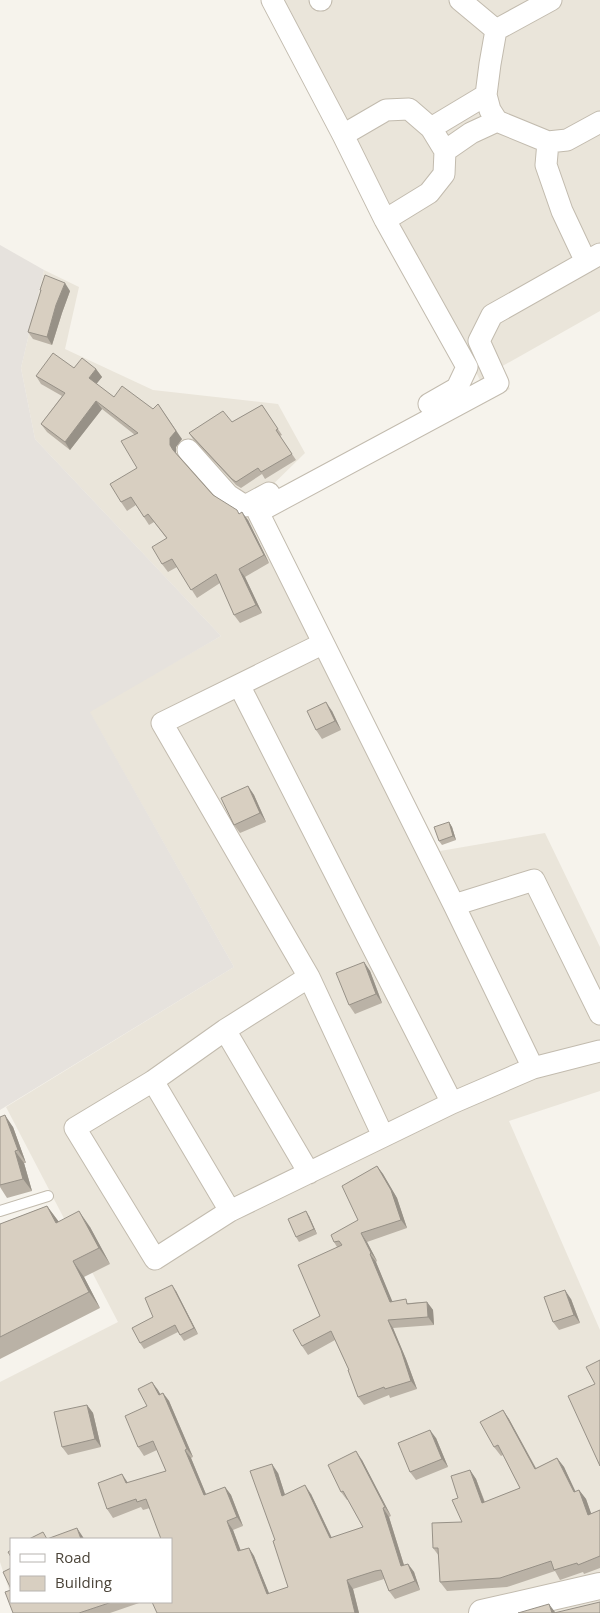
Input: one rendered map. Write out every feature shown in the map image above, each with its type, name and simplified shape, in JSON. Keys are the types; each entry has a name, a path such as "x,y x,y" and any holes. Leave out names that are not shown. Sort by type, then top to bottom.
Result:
{"street":[{"path":"188,450 228,495 245,506 457,388 467,367 385,220 272,0"},
{"path":"460,0 496,30"},
{"path":"496,30 551,0"},
{"path":"496,30 486,95 490,110 497,121 548,142 568,140 600,122"},
{"path":"431,128 486,95"},
{"path":"343,135 386,110 408,109 431,128 445,151 444,174 429,193 385,220"},
{"path":"445,151 471,132 497,121"},
{"path":"534,1068 258,512 498,383 479,340 492,315 593,258 562,211 546,165 548,142"},
{"path":"322,644 162,723 309,977 383,1136"},
{"path":"239,685 452,1103"},
{"path":"454,905 534,880 600,1014"},
{"path":"309,977 225,1030 153,1081 75,1128 155,1259 230,1211 452,1103 534,1068 600,1051"},
{"path":"225,1030 309,1173"},
{"path":"153,1081 230,1211"},
{"path":"482,1613 600,1586"}],"lane":[{"path":"0,1211 48,1196"}],"shaded area":[{"path":"285,0 600,0 600,311 499,368 510,389 270,515 440,851 545,833 600,947 600,1091 509,1121 600,1330 600,1613 17,1613 13,1603 172,1603 172,1538 10,1538 10,1593 0,1562 0,1382 118,1322 6,1107 234,967 89,711 221,636 35,439 21,368 44,270 79,287 65,349 153,390 278,404 305,453 251,506 480,380"},
{"path":"0,245 44,270 21,368 35,439 221,636 90,712 234,967 0,1110"}],"building":[{"path":"45,275 65,283 56,305 47,337 28,332"},
{"path":"53,353 74,368 82,358 96,369 89,378 114,397 122,386 153,409 158,404 176,431 170,438 170,445 173,450 213,495 237,510 239,514 242,512 264,555 239,569 256,605 234,615 216,574 191,590 172,559 162,564 152,547 167,538 148,514 144,517 131,497 121,502 110,484 137,468 121,441 138,433 96,401 65,442 41,424 65,393 36,376"},
{"path":"262,405 292,454 261,472 258,468 236,482 189,433 223,411 232,422"},
{"path":"326,702 335,721 316,730 307,711"},
{"path":"248,786 260,813 234,825 221,798"},
{"path":"449,822 453,836 439,841 434,827"},
{"path":"364,962 376,994 349,1005 336,973"},
{"path":"5,1115 18,1150 15,1151 23,1179 0,1185 0,1117"},
{"path":"377,1166 391,1190 401,1220 361,1233 390,1302 406,1299 407,1304 427,1302 428,1317 388,1320 401,1350 411,1381 385,1389 384,1387 358,1397 349,1370 331,1331 302,1346 293,1330 320,1316 298,1265 342,1245 339,1241 334,1242 331,1235 358,1220 342,1186"},
{"path":"47,1206 56,1223 79,1211 99,1248 73,1261 89,1292 0,1337 0,1224"},
{"path":"306,1211 314,1229 296,1237 288,1219"},
{"path":"172,1285 194,1328 180,1335 175,1325 140,1343 132,1328 153,1317 145,1298"},
{"path":"565,1290 574,1315 553,1322 544,1297"},
{"path":"600,1360 600,1466 568,1396 595,1384 586,1367"},
{"path":"152,1382 159,1395 163,1393 204,1495 225,1487 237,1517 227,1521 238,1551 249,1548 267,1594 288,1587 273,1541 275,1540 250,1471 272,1464 282,1496 305,1485 330,1538 363,1527 343,1491 341,1492 328,1465 356,1451 385,1507 383,1508 401,1566 408,1564 415,1581 389,1591 381,1570 347,1580 355,1613 157,1613 152,1603 172,1603 172,1538 161,1538 146,1499 137,1502 136,1499 107,1509 98,1483 122,1474 126,1483 166,1471 153,1441 138,1447 125,1416 147,1406 138,1389"},
{"path":"87,1405 95,1439 62,1447 54,1412"},
{"path":"503,1410 535,1469 557,1458 574,1492 579,1490 588,1515 600,1510 600,1556 578,1565 577,1563 554,1570 551,1561 500,1578 440,1582 438,1548 433,1548 432,1523 462,1522 452,1500 458,1498 451,1476 470,1470 482,1503 520,1488 498,1445 494,1447 480,1422"},
{"path":"430,1430 442,1459 410,1472 398,1443"},
{"path":"77,1528 81,1538 50,1538"},
{"path":"43,1532 46,1538 31,1538"},
{"path":"10,1568 10,1587 3,1572"},
{"path":"10,1590 10,1603 109,1603 79,1613 13,1613 5,1592"},
{"path":"600,1602 600,1613 554,1613"},
{"path":"549,1604 552,1613 518,1613"}]}
